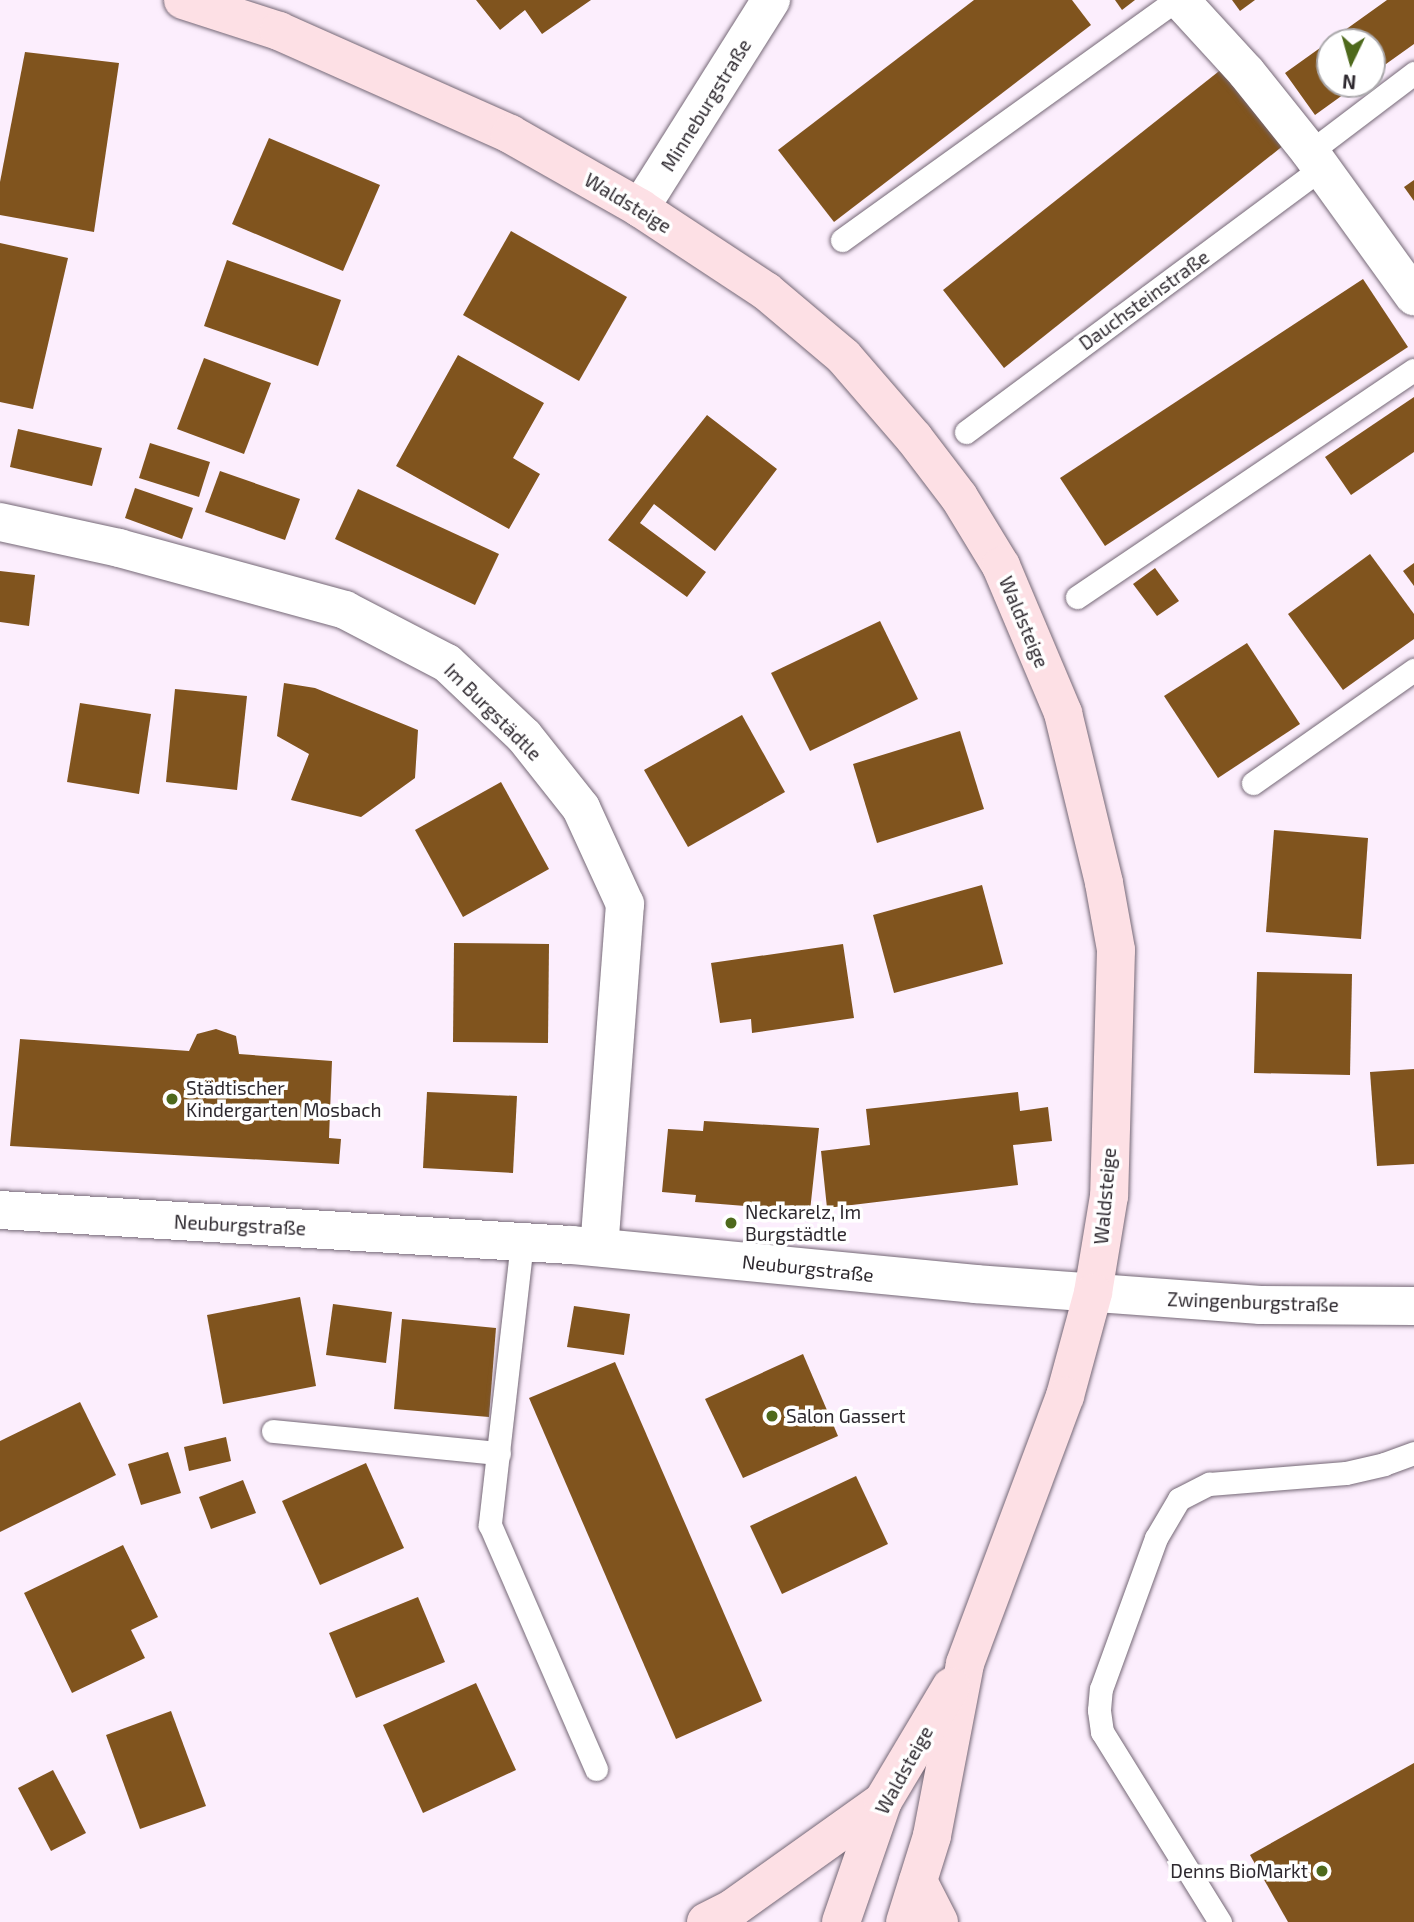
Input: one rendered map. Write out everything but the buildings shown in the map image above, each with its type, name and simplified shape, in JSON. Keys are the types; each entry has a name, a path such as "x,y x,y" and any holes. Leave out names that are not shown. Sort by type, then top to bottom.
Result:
{"street":[{"name":"Waldsteige","path":"183,0 279,31 510,134 640,208 776,300 844,357 914,438 959,497 1000,566 1057,701 1104,883 1116,950 1109,1196 1093,1293 1065,1396 965,1664 932,1836 905,1922"},
{"name":"Minneburgstraße","path":"640,208 771,0"},
{"path":"1178,0 1246,72 1316,160 1414,296"},
{"name":"Im Burgstädtle","path":"0,522 119,548 345,610 447,663 524,736 581,808 625,904 599,1247"},
{"name":"Neuburgstraße","path":"0,1210 599,1247 1093,1293"},
{"name":"Zwingenburgstraße","path":"1093,1293 1260,1304 1414,1306"},
{"name":"Waldsteige","path":"841,1922 883,1801 965,1664"},
{"path":"706,1922 733,1908 883,1801"},
{"path":"918,1881 939,1922"}],"lane":[{"path":"842,240 1178,0"},
{"name":"Dauchsteinstraße","path":"966,432 1316,160 1414,73"},
{"path":"1077,597 1414,370"},
{"path":"1253,783 1414,670"},
{"path":"522,1242 490,1525 596,1769"},
{"path":"273,1431 499,1452"},
{"path":"1220,1922 1102,1732 1099,1710 1101,1689 1156,1538 1180,1499 1198,1488 1220,1483 1346,1473 1414,1453"}],"place":[{"name":"Städtischer Kindergarten Mosbach","path":"172,1099"},
{"name":"Neckarelz, Im Burgstädtle","path":"731,1223"},
{"name":"Salon Gassert","path":"772,1416"},
{"name":"Denns BioMarkt","path":"1322,1871"}]}
